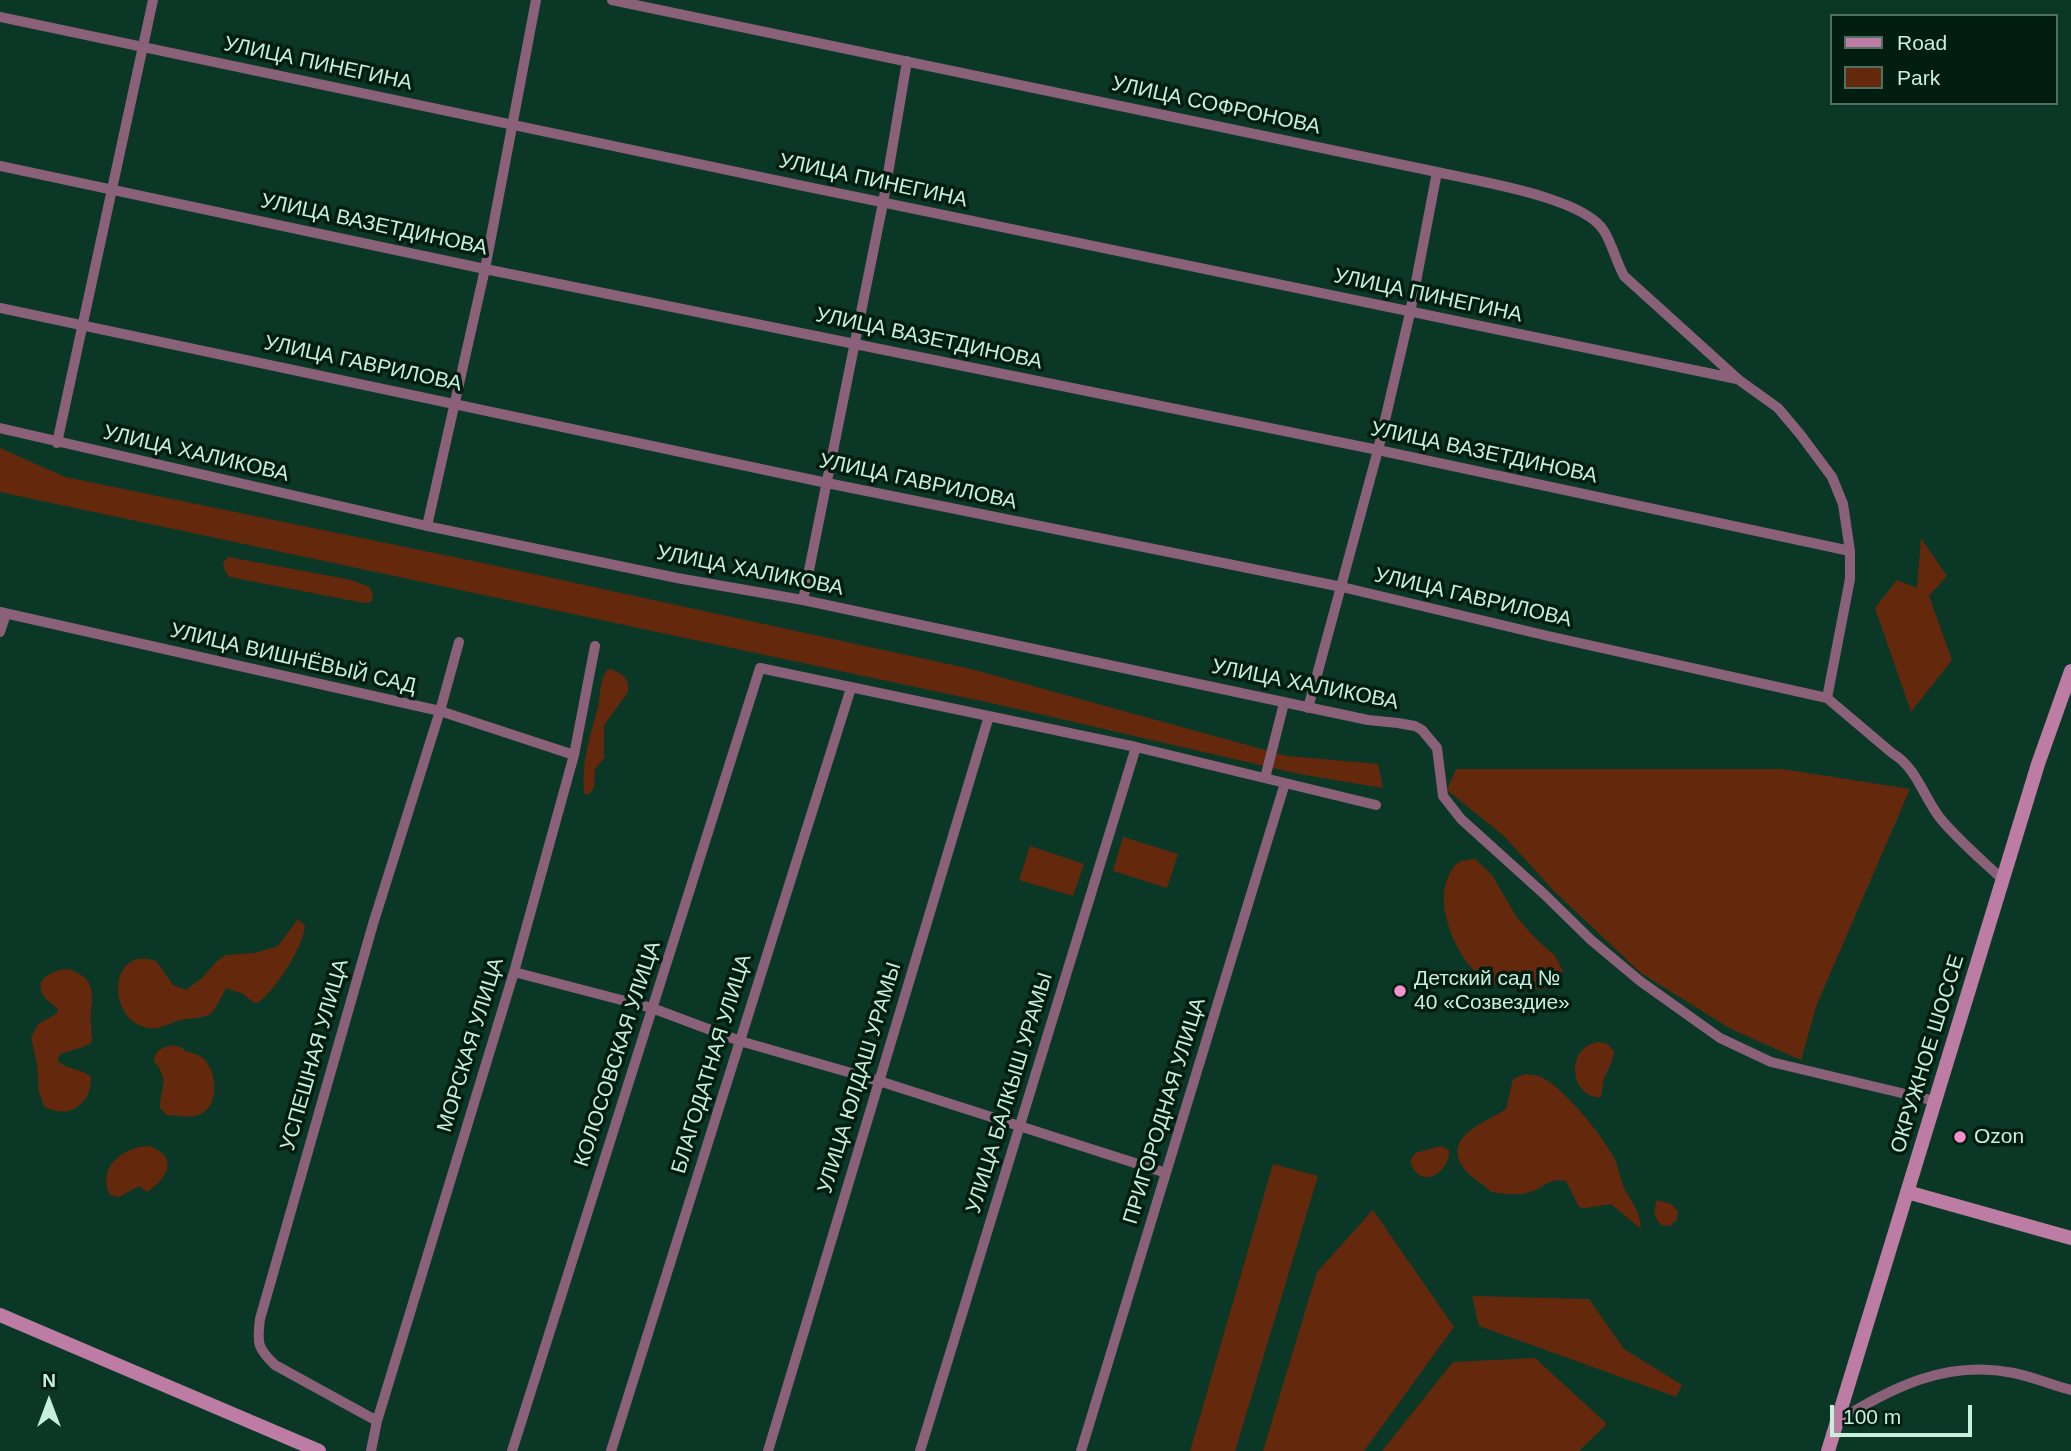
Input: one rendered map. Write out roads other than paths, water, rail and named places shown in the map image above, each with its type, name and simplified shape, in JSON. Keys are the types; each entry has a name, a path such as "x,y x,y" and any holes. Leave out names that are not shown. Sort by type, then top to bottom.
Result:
{"street":[{"path":"57,443 153,0"},
{"path":"428,526 485,269 536,0"},
{"name":"УЛИЦА СОФРОНОВА","path":"612,0 1437,172 1554,199 1576,209 1604,230 1624,276 1739,380 1777,408 1832,477 1843,504 1850,551 1850,579 1827,698"},
{"name":"УЛИЦА ПИНЕГИНА","path":"0,17 1739,380"},
{"path":"803,600 883,203 907,61"},
{"name":"УЛИЦА ВАЗЕТДИНОВА","path":"0,166 485,269 1378,450 1850,551"},
{"path":"1308,708 1378,450 1410,313 1437,172"},
{"name":"УЛИЦА ГАВРИЛОВА","path":"0,308 827,483 1342,587 1827,698"},
{"name":"УЛИЦА ХАЛИКОВА","path":"0,428 428,526 677,578 803,600 1308,708 1415,726 1422,730 1437,748 1443,796 1461,819 1591,940 1640,981 1720,1038 1771,1062 1935,1101"},
{"path":"0,632 3,613"},
{"name":"УЛИЦА ВИШНЁВЫЙ САД","path":"3,613 440,712 574,755"},
{"name":"УСПЕШНАЯ УЛИЦА","path":"376,1420 275,1365 262,1352 257,1339 264,1306 369,937 460,642"},
{"name":"МОРСКАЯ УЛИЦА","path":"371,1451 376,1420 514,972 574,755 595,646"},
{"name":"КОЛОСОВСКАЯ УЛИЦА","path":"512,1451 760,668 851,688"},
{"name":"ОКРУЖНОЕ ШОССЕ","path":"1828,1451 2038,764 2071,671"},
{"path":"851,688 1136,747 1376,804"},
{"name":"БЛАГОДАТНАЯ УЛИЦА","path":"611,1451 851,688"},
{"path":"1827,698 1902,759 1917,778 1942,821 2003,880"},
{"path":"1265,778 1284,703"},
{"name":"УЛИЦА ЮЛДАШ УРАМЫ","path":"768,1451 989,716"},
{"name":"УЛИЦА БАЛКЫШ УРАМЫ","path":"920,1451 1136,747"},
{"name":"ПРИГОРОДНАЯ УЛИЦА","path":"1081,1451 1285,783"},
{"path":"514,972 653,1008 740,1041 879,1081 1166,1173"},
{"path":"1907,1192 2071,1238"},
{"path":"0,1315 319,1451"},
{"path":"1836,1422 1898,1387 1929,1376 1958,1371 2014,1373 2071,1390"}],"place":[{"name":"Детский сад № 40 «Созвездие»","path":"1400,991"},
{"name":"Ozon","path":"1960,1137"}]}
